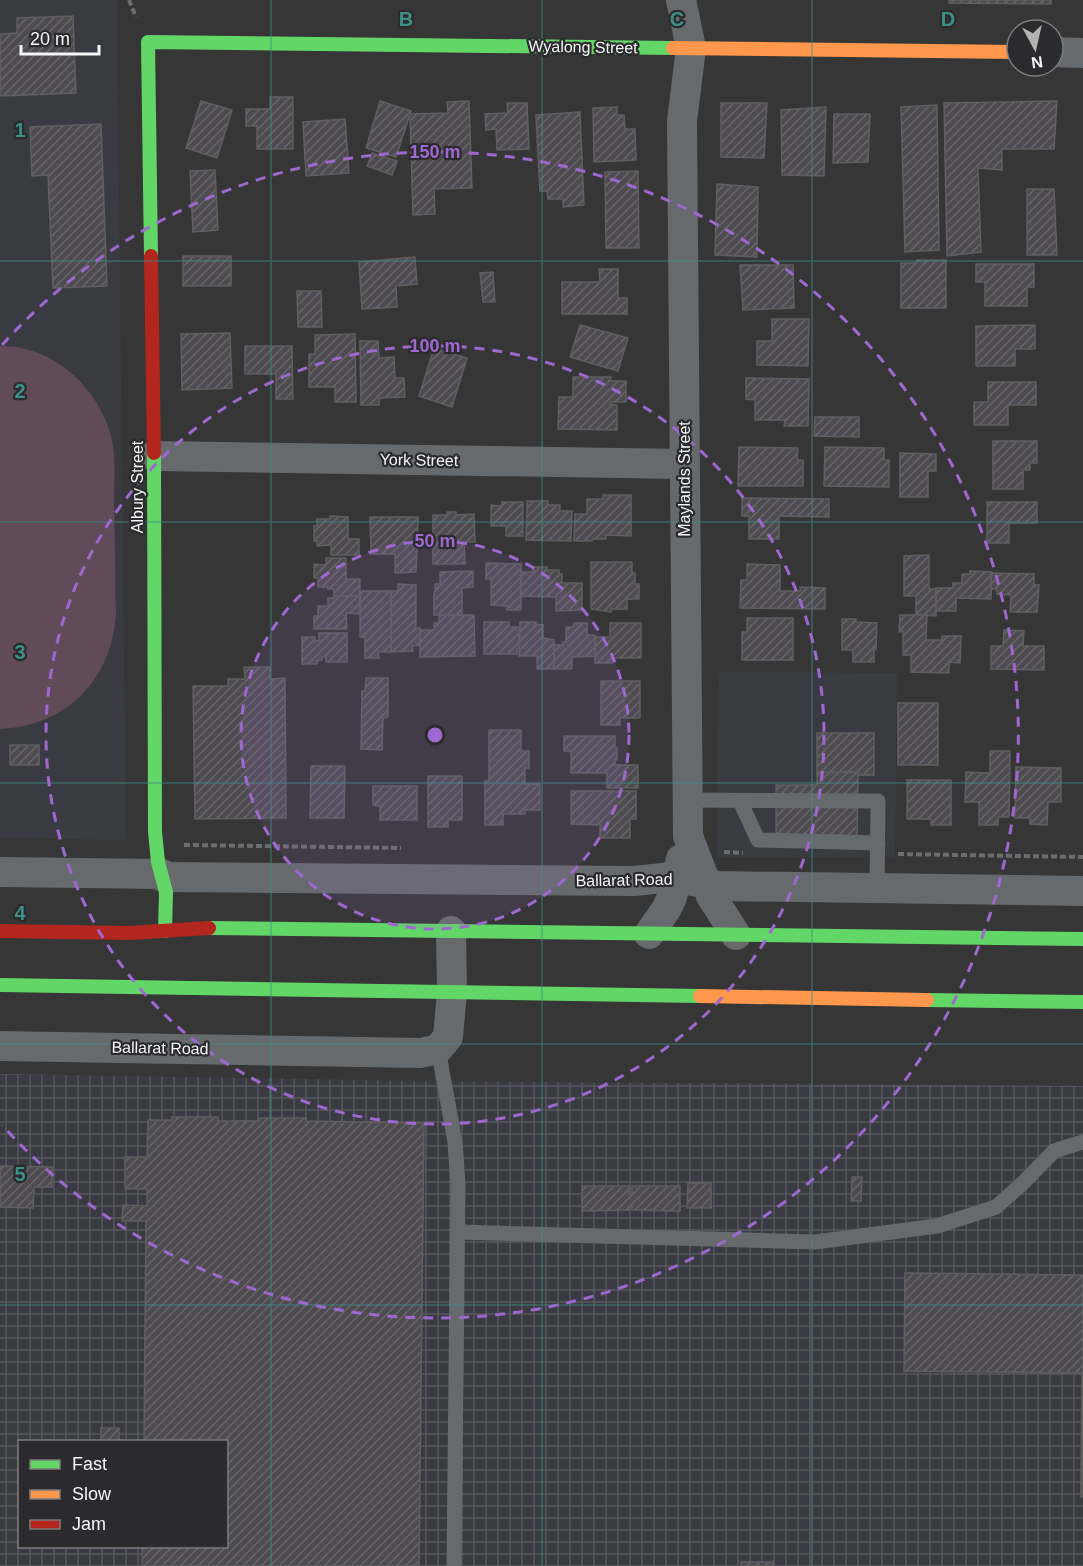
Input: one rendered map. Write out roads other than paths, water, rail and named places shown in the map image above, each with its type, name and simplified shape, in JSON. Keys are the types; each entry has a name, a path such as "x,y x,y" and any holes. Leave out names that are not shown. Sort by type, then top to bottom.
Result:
{"main road":[{"name":"Wyalong Street","path":"148,42 1005,52"},
{"name":"Albury Street","path":"148,42 154,456 155,832 158,862 166,892 165,931"},
{"path":"0,931 129,933 208,928 1083,939"},
{"path":"0,985 1083,1002"}],"street":[{"name":"Maylands Street","path":"649,934 672,897 688,836 681,48 675,0"},
{"path":"681,0 681,48"},
{"path":"1065,52 1083,53"},
{"name":"York Street","path":"154,456 684,464"},
{"name":"Maylands Street","path":"688,836 717,907 736,935"},
{"name":"Ballarat Road","path":"0,873 622,881 663,877 706,884 1083,891"},
{"path":"438,1049 448,1037 452,992 451,931"},
{"name":"Ballarat Road","path":"0,1046 421,1053 438,1049"}],"lane":[{"path":"687,800 878,801 877,887"},
{"path":"740,801 758,840 878,843"},
{"path":"438,1049 455,1142 458,1184 454,1566"},
{"path":"458,1232 815,1242 915,1230 937,1226 996,1207 1054,1151 1083,1142"}]}
